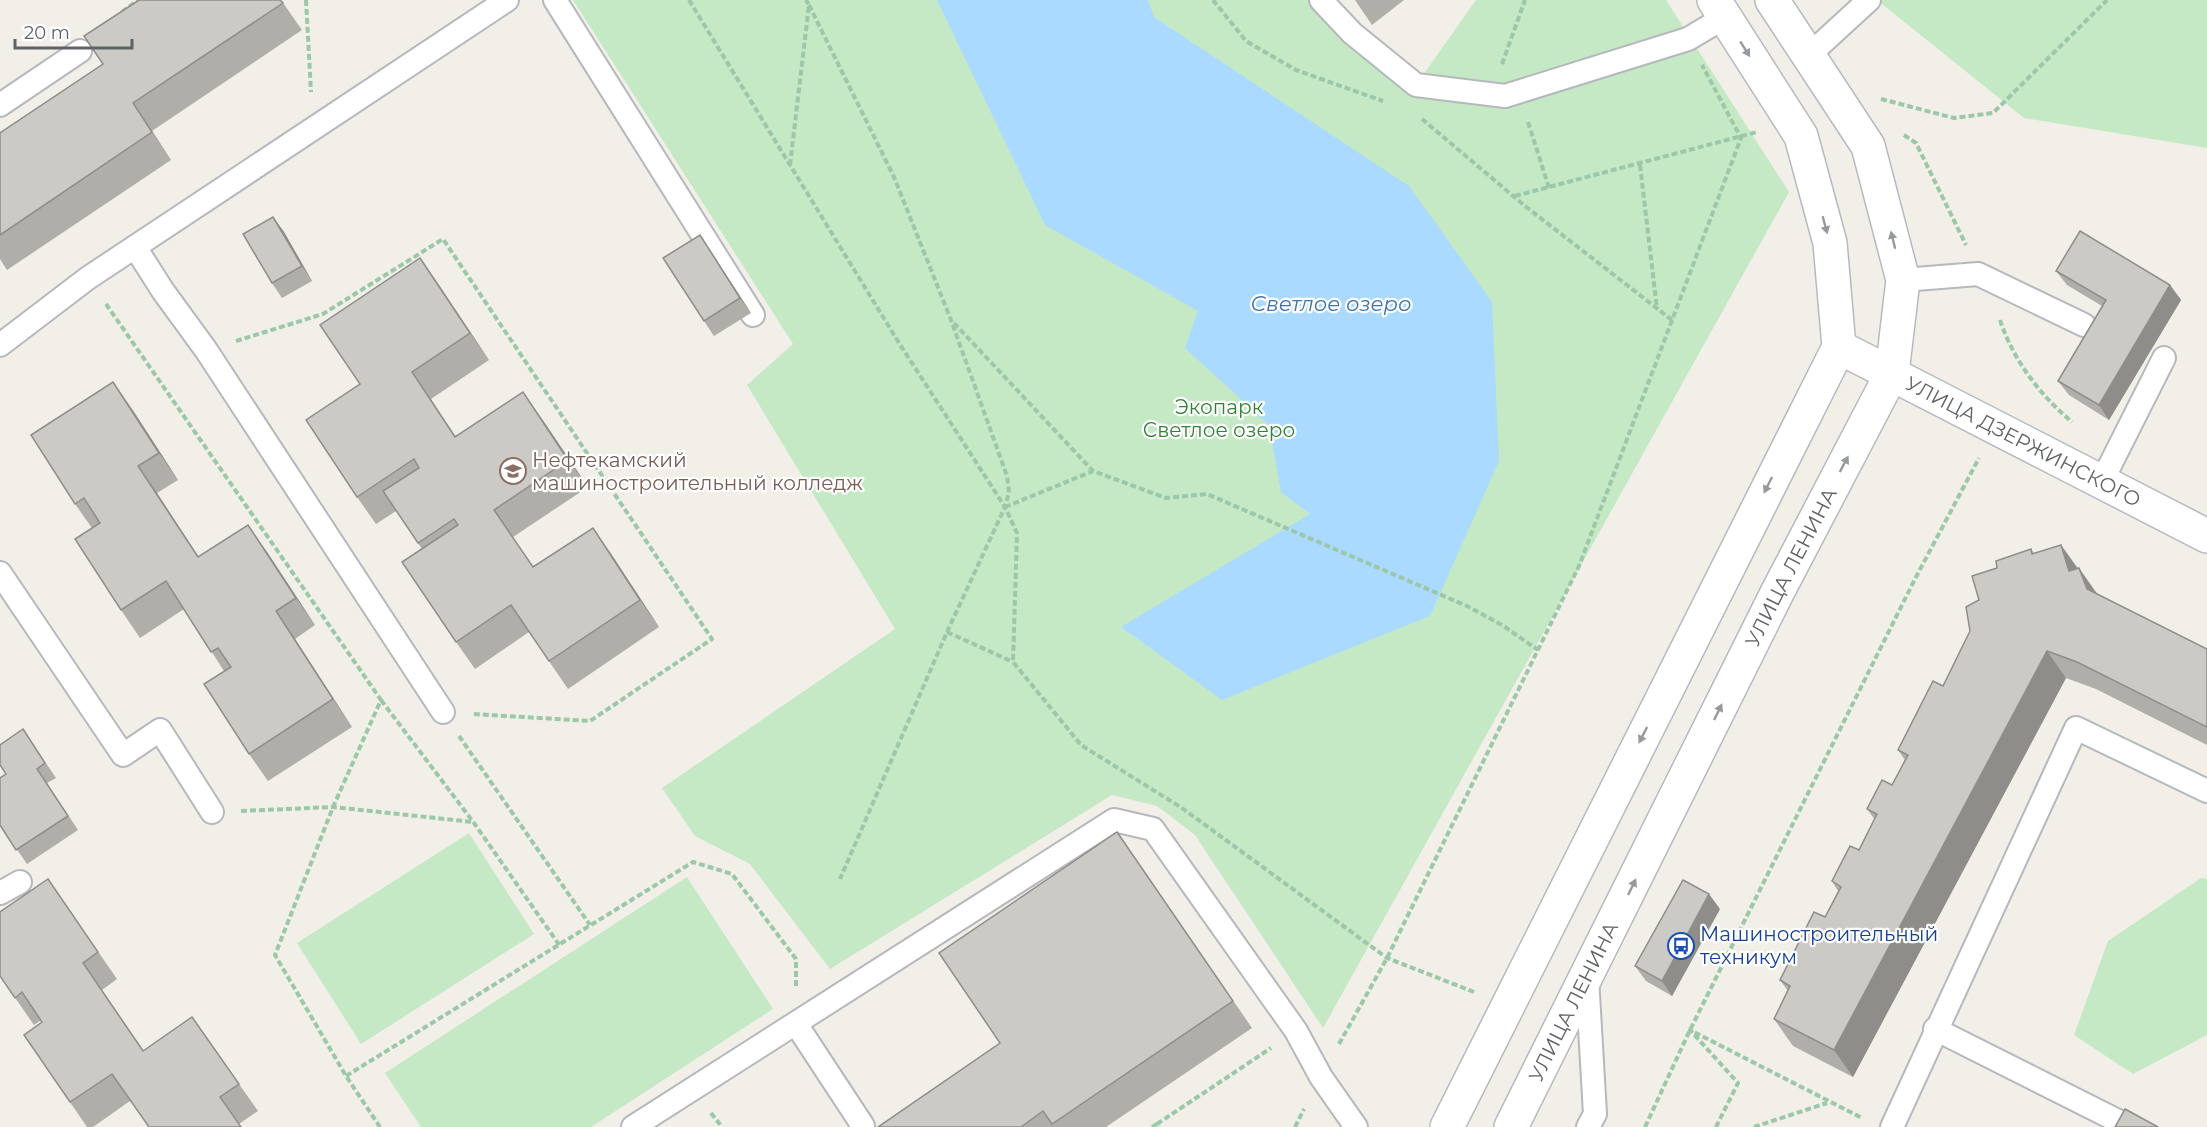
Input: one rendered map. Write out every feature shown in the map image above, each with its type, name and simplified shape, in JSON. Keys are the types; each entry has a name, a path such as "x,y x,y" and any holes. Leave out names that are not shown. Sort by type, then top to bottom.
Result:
{"main road":[{"name":"УЛИЦА ЛЕНИНА","path":"1511,1127 1777,593 1892,373 1903,280 1869,146 1772,0"},
{"path":"1447,1127 1839,347 1830,243 1801,136 1719,9"},
{"name":"УЛИЦА ДЗЕРЖИНСКОГО","path":"1839,347 2207,536"}],"lane":[{"path":"0,345 88,278 507,0"},
{"path":"555,0 753,315"},
{"path":"1321,0 1352,33 1416,85 1490,96 1505,96 1519,92 1688,39 1719,9"},
{"path":"1808,56 1869,0"},
{"path":"0,105 80,51"},
{"path":"135,247 163,291 206,350 443,712"},
{"path":"1903,280 1978,274 2084,325"},
{"path":"2101,483 2164,358"},
{"path":"0,573 123,756 160,730 212,812"},
{"path":"1882,1125 1935,1029 2076,728 2207,791"},
{"path":"633,1127 1114,820 1153,829 1296,1031 1321,1077 1356,1127"},
{"path":"0,893 20,882"},
{"path":"1587,976 1595,1114 1588,1127"},
{"path":"796,1024 863,1126 861,1127"},
{"path":"1935,1029 2130,1127"}],"path":[{"path":"126,8 127,0"},
{"path":"80,51 126,8 138,0"},
{"path":"306,0 313,129"},
{"path":"689,0 1005,507 1017,533 1013,662"},
{"path":"1213,0 1246,41 1256,47 1296,70 1386,102"},
{"path":"1490,96 1525,0"},
{"path":"1828,86 1954,118 1994,113 2107,0"},
{"path":"790,165 808,2"},
{"path":"808,2 894,177 951,320 1007,476 1009,492 1005,507 947,632 840,879"},
{"path":"1321,1077 1387,957 1579,566 1741,138 1688,39"},
{"path":"1519,92 1549,188"},
{"path":"1414,112 1514,196 1672,320"},
{"path":"1514,196 1741,138"},
{"path":"1640,165 1657,310"},
{"path":"206,350 323,314 443,239 712,639 590,721 443,712"},
{"path":"88,278 381,700 474,823 560,946"},
{"path":"951,320 1093,471 1166,498 1207,494 1467,606 1502,625 1538,650"},
{"path":"1645,1127 1690,1030 1993,427"},
{"path":"1005,507 1093,471"},
{"path":"947,632 1013,662 1081,745 1182,808 1387,957 1508,1003"},
{"path":"380,1127 346,1076 275,955 333,807 381,700"},
{"path":"443,712 590,925"},
{"path":"212,812 333,807 474,823"},
{"path":"346,1076 693,862 732,874 796,959 796,1024"},
{"path":"1690,1030 1828,1102 1882,1125"},
{"path":"1690,1030 1738,1083 1716,1127"},
{"path":"1156,1126 1296,1031"},
{"path":"1754,1127 1828,1102"}],"green space":[{"name":"Экопарк Светлое озеро","path":"573,0 1328,0 1416,85 1476,0 1666,0 1789,192 1323,1028 1195,835 1157,806 1112,795 830,969 750,864 695,836 662,788 895,629 747,385 793,344"},
{"path":"1877,0 2207,0 2207,148 2024,118"},
{"path":"469,833 534,934 361,1044 297,943"},
{"path":"687,877 773,1009 591,1127 421,1127 385,1073"},
{"path":"2201,878 2207,879 2207,1035 2133,1074 2074,1035 2108,941"}],"water":[{"name":"Светлое озеро","path":"937,0 1148,0 1154,17 1409,186 1492,302 1499,461 1430,616 1222,700 1121,627 1310,514 1281,492 1269,425 1185,348 1198,311 1045,225"}],"building":[{"path":"139,0 280,0 283,3 133,103 152,132 0,235 0,133 103,64 84,36"},
{"path":"273,217 302,266 272,283 243,234"},
{"path":"2080,231 2170,285 2099,405 2058,381 2106,300 2056,271"},
{"path":"700,235 740,298 704,321 663,258"},
{"path":"420,258 470,333 412,372 455,437 523,392 568,460 494,510 533,567 593,528 640,600 549,661 511,605 456,642 402,562 458,525 454,519 418,543 383,491 419,468 414,459 357,497 306,420 360,384 320,325"},
{"path":"113,382 159,453 138,466 198,557 248,525 296,598 276,611 333,699 249,754 204,684 231,667 218,648 211,652 166,581 121,610 75,539 100,523 84,498 75,504 31,435"},
{"path":"2061,545 2069,571 2079,568 2087,589 2207,649 2207,727 2077,662 2047,651 1834,1050 1774,1019 1790,986 1780,980 1814,912 1825,917 1841,887 1832,881 1850,846 1859,850 1877,814 1867,809 1882,780 1892,785 1908,755 1898,750 1933,681 1943,686 1970,631 1966,607 1979,600 1972,576 1997,568 1996,561 2031,549 2032,554"},
{"path":"23,729 45,763 37,769 68,816 16,850 0,825 0,778 6,774 0,765 0,745"},
{"path":"1117,832 1233,1001 1052,1124 1043,1111 1021,1127 878,1127 1000,1043 939,953"},
{"path":"48,879 98,952 83,963 143,1051 192,1017 239,1084 220,1097 241,1127 149,1127 112,1074 70,1102 24,1035 42,1022 22,992 15,998 0,976 0,912"},
{"path":"1683,880 1709,894 1662,981 1635,966"},
{"path":"2125,1109 2158,1127 2115,1127"}],"place":[{"name":"Нефтекамский машиностроительный колледж","path":"513,471"},
{"name":"Машиностроительный техникум","path":"1681,946"}]}
